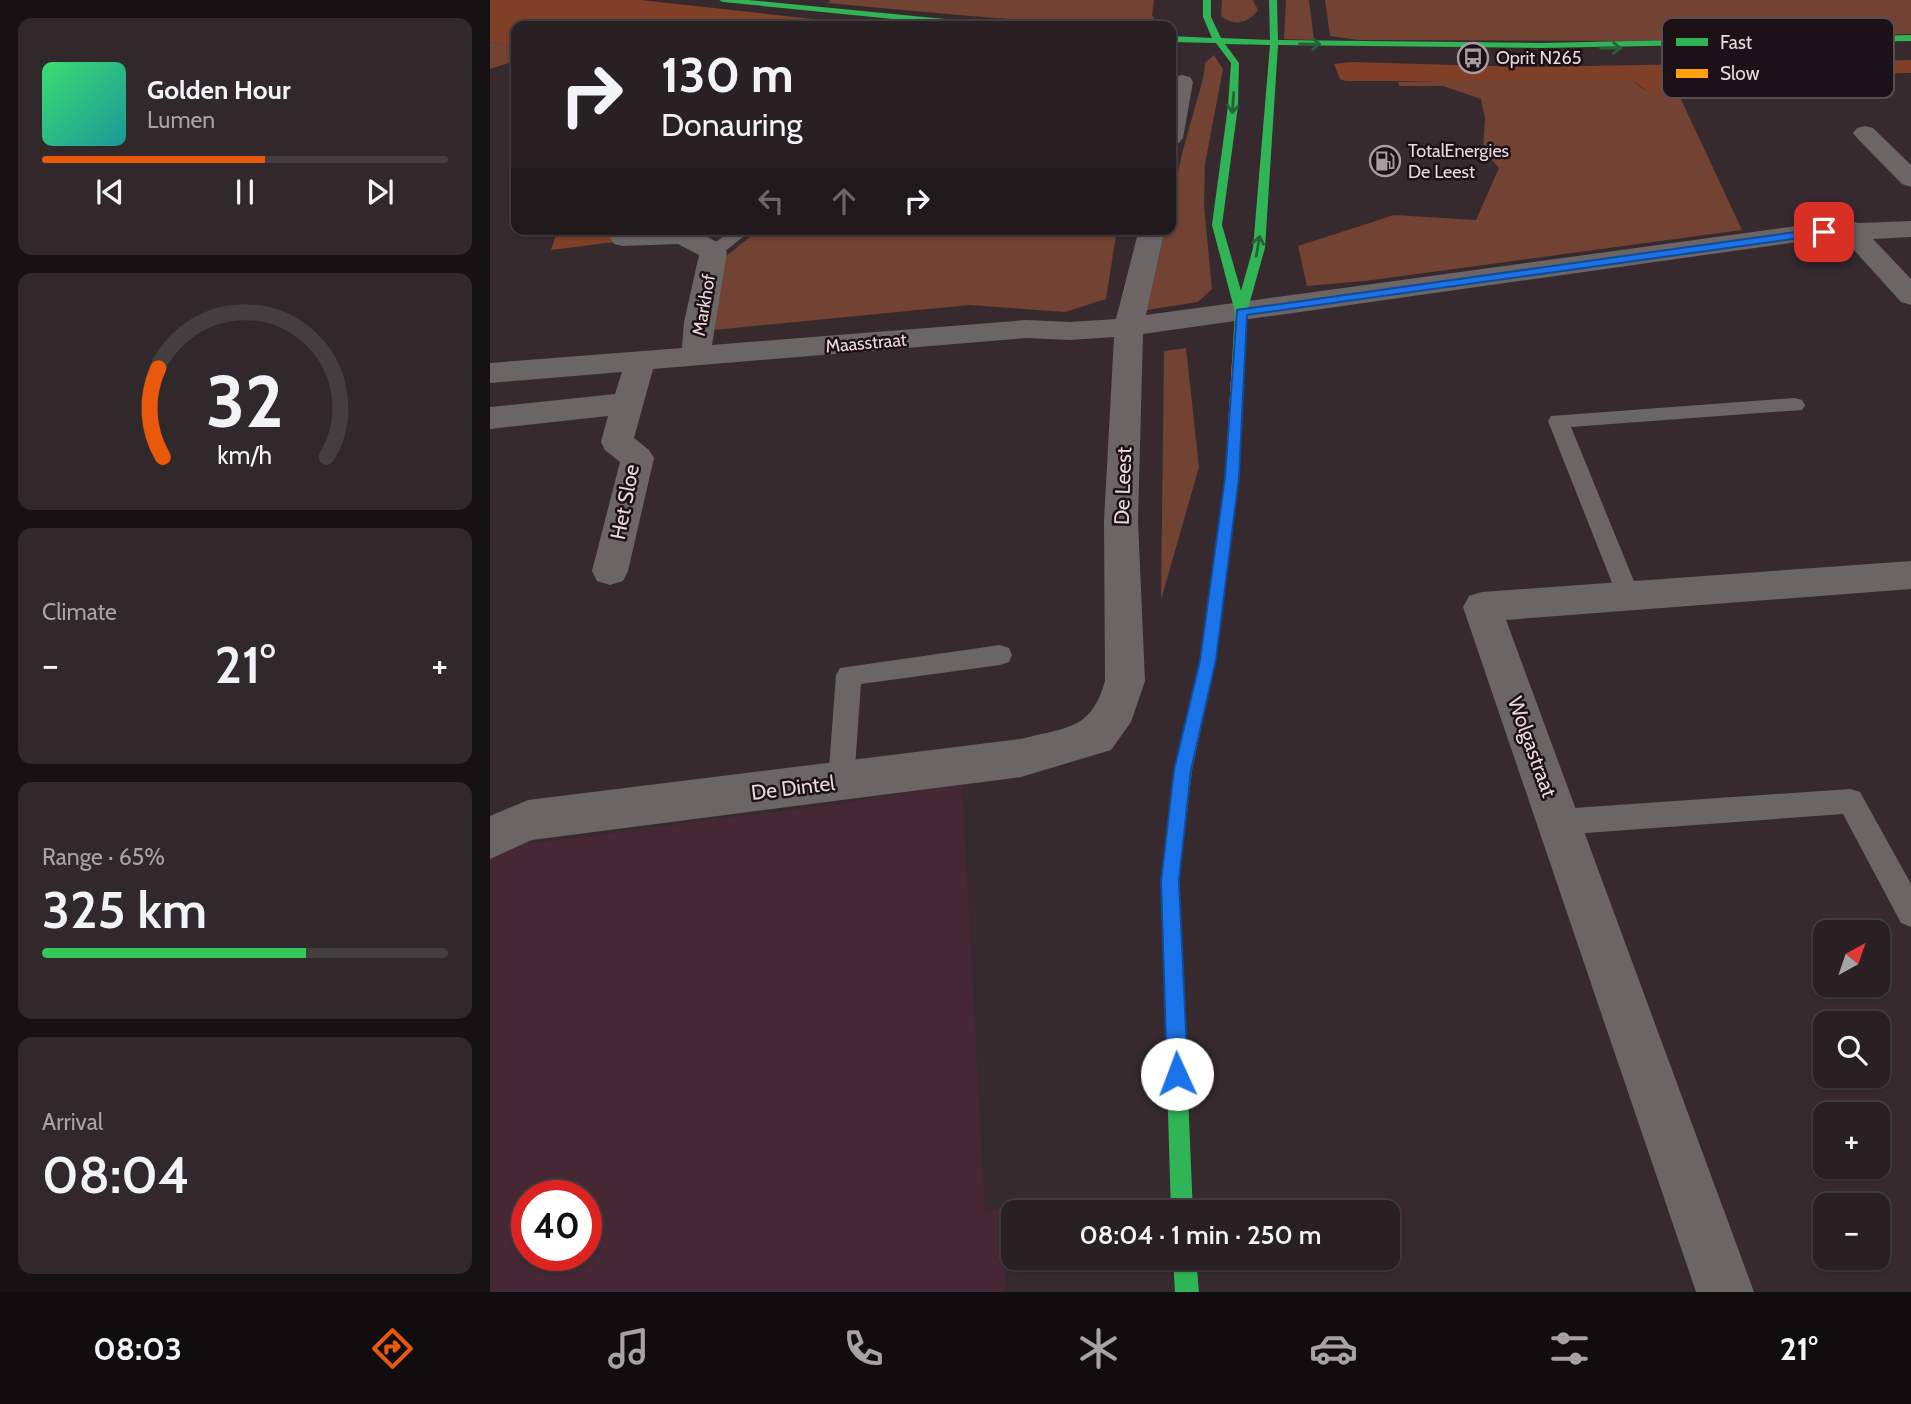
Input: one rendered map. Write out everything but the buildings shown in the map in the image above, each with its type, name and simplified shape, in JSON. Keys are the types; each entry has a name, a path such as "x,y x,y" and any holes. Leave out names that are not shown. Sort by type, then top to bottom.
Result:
{"street":[{"path":"723,0 935,21"},
{"path":"1207,0 1204,14 1218,41 1235,63 1233,106 1217,225 1241,312"},
{"path":"1218,41 1255,22 1273,3"},
{"path":"1182,1200 1170,881 1182,770 1208,660 1232,477 1241,312 1259,248 1274,44 1273,3"},
{"path":"1176,38 1274,44 1662,47"},
{"path":"1865,133 1911,179"},
{"path":"1850,229 1911,296"},
{"name":"Maasstraat","path":"490,373 1026,329 1070,331 1129,327 1797,234 1850,229 1911,229"},
{"name":"De Leest","path":"1096,737 1117,710 1125,681 1121,521 1129,327 1151,235"},
{"name":"Markhof","path":"623,238 683,236 713,253 699,322 696,358"},
{"name":"Het Sloe","path":"610,571 637,458 617,442 640,361"},
{"path":"490,418 629,403"},
{"name":"Wolgastraat","path":"1725,1292 1482,607 1911,575"},
{"name":"De Dintel","path":"490,838 528,820 1021,758 1096,737"},
{"path":"1185,1270 1188,1292"}],"lane":[{"name":"Markhof","path":"713,253 737,235"},
{"path":"1628,596 1558,421 1796,405"},
{"path":"841,782 849,675 1000,656"},
{"path":"1559,821 1850,801 1911,913"}],"shaded area":[{"path":"490,0 640,0 831,21 511,21 511,47 490,41"},
{"path":"830,0 1154,0 1152,15 1155,21 1042,21 828,3"},
{"path":"1222,0 1253,0 1258,10 1246,21 1231,22 1221,16"},
{"path":"1286,0 1309,0 1314,40 1284,39"},
{"path":"1325,0 1911,0 1911,34 1894,34 1894,18 1662,18 1662,40 1358,40 1330,36"},
{"path":"490,41 511,47 511,63 490,69"},
{"path":"1214,55 1223,69 1205,164 1204,206 1212,289 1198,302 1147,310 1164,235 1176,235 1176,182 1205,63"},
{"path":"1894,60 1911,60 1911,73 1894,73"},
{"path":"1350,62 1530,67 1662,65 1662,94 1653,95 1633,81 1346,81 1340,79 1334,64"},
{"path":"1633,81 1644,89 1662,94 1662,98 1680,98 1742,230 1365,281 1307,286 1298,246 1394,215 1476,220 1499,168 1483,150 1485,119 1481,99 1443,86 1399,86 1398,82"},
{"path":"556,235 616,235 614,242 551,250"},
{"path":"752,235 1116,235 1106,299 1065,312 969,305 714,330 725,257"},
{"path":"1186,348 1199,467 1161,600 1164,351"},
{"path":"962,784 985,1212 1001,1209 1001,1270 1005,1270 1006,1292 490,1292 490,855 534,843 842,803"}],"traffic: fast":[{"path":"723,0 935,21"},
{"path":"1207,0 1210,25 1235,63 1233,106 1217,225 1241,312"},
{"path":"1238,362 1241,312 1259,248 1274,44 1273,0"},
{"path":"1894,38 1911,38"},
{"path":"1176,39 1356,45 1662,44"},
{"path":"1182,1200 1170,881 1183,770 1207,665"},
{"path":"1185,1270 1187,1292"}],"traffic: slow":[{"path":"1207,665 1232,477 1238,362"}],"place":[{"name":"Oprit N265","path":"1473,58"},
{"name":"TotalEnergies De Leest","path":"1385,161"}],"route":[{"path":"1177,1074 1170,881 1182,770 1208,660 1232,477 1241,312 1824,232"}]}
